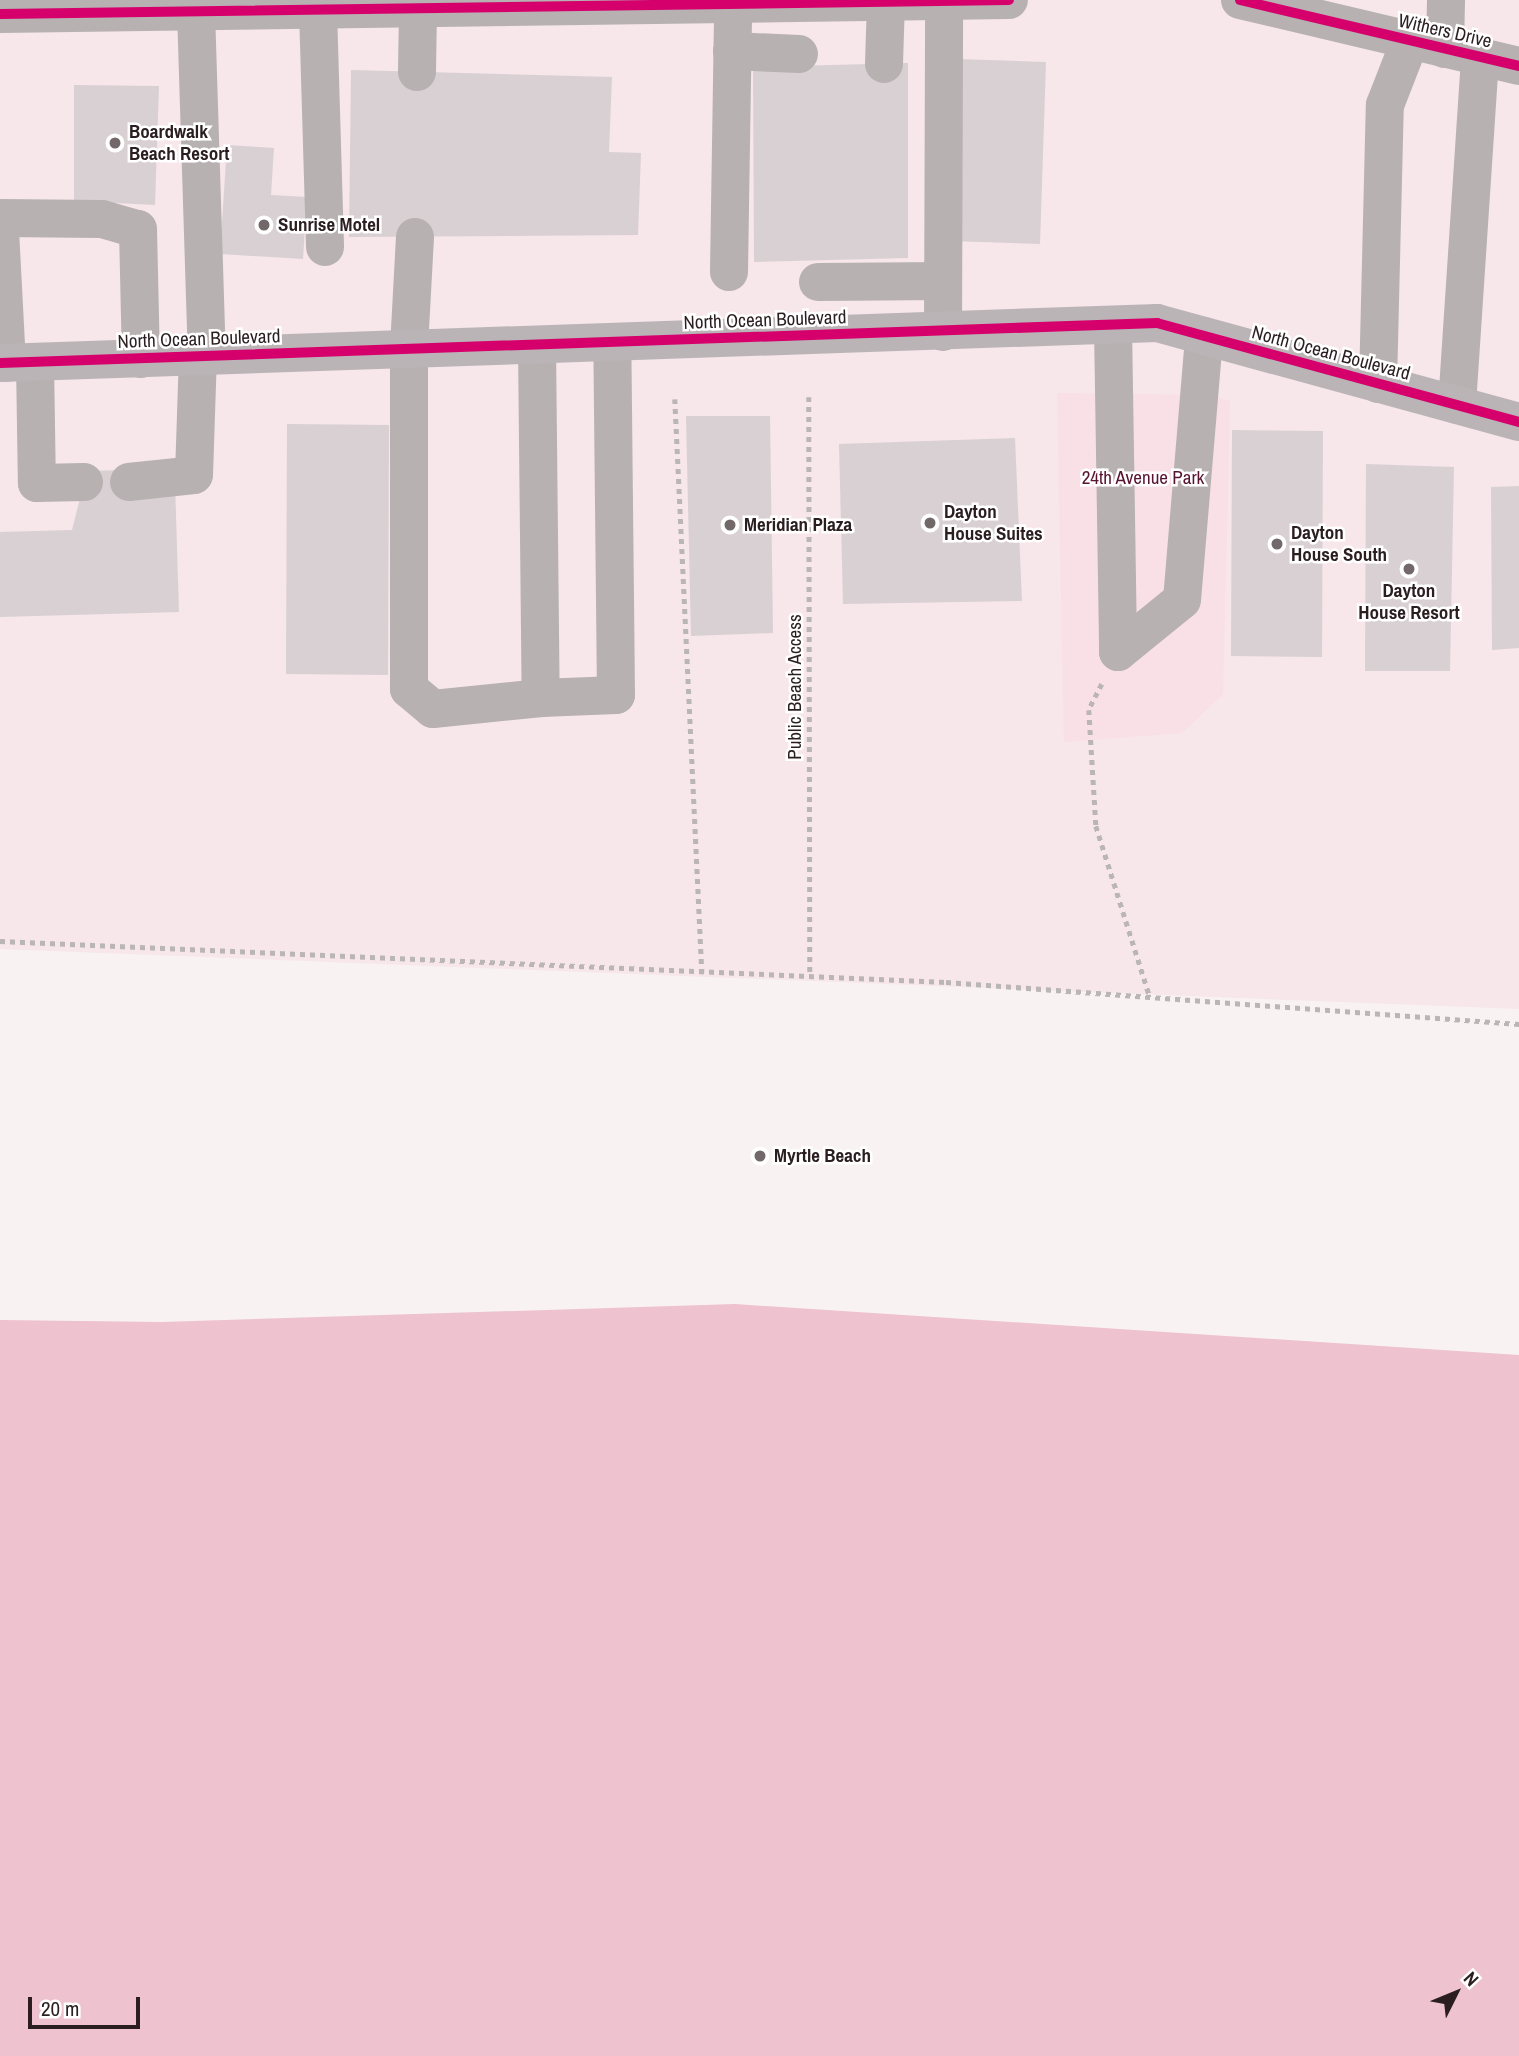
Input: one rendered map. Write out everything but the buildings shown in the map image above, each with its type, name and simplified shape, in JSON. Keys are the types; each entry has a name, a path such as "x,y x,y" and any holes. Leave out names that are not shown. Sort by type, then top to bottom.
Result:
{"main road":[{"name":"North Ocean Boulevard","path":"14,363 1157,323 1519,422"}],"street":[{"path":"0,14 197,11 236,5 318,10 450,5 733,5 1009,0"},
{"name":"Withers Drive","path":"1240,0 1519,66"},
{"path":"1446,0 1445,49 1457,405"},
{"path":"943,331 944,1"},
{"path":"884,64 886,2"},
{"path":"732,51 799,60 803,3"},
{"path":"417,72 450,5"},
{"path":"729,272 733,5"},
{"path":"318,10 325,247"},
{"path":"129,482 194,475 203,357 197,11"},
{"path":"1378,384 1385,105 1445,49"},
{"path":"0,218 102,219 138,229 141,359"},
{"path":"0,230 14,363 37,483 84,482"},
{"path":"415,237 409,349 410,689 433,709 541,698 617,695 612,342"},
{"path":"822,335 817,271 943,281"},
{"path":"1113,325 1118,652"},
{"path":"1118,652 1182,600 1204,336"},
{"path":"537,345 541,698"}],"path":[{"path":"675,399 702,972"},
{"path":"1118,652 1089,710 1096,826 1150,998"},
{"path":"0,941 946,982 1519,1024"}],"shaded area":[{"path":"0,0 1519,0 1519,1009 0,949"},
{"path":"735,1304 1519,1355 1519,2056 0,2056 0,1320 162,1322"}],"green space":[{"name":"24th Avenue Park","path":"1057,393 1208,395 1230,401 1223,694 1182,733 1064,742"}],"cycle path":[{"path":"0,14 1009,0"},
{"path":"1240,0 1519,66"},
{"path":"0,363 1157,323 1519,422"}],"place":[{"name":"Boardwalk Beach Resort","path":"115,143"},
{"name":"Sunrise Motel","path":"264,225"},
{"name":"Dayton House Suites","path":"930,523"},
{"name":"Meridian Plaza","path":"730,525"},
{"name":"Dayton House South","path":"1277,544"},
{"name":"Dayton House Resort","path":"1409,569"},
{"name":"Myrtle Beach","path":"760,1156"}]}
